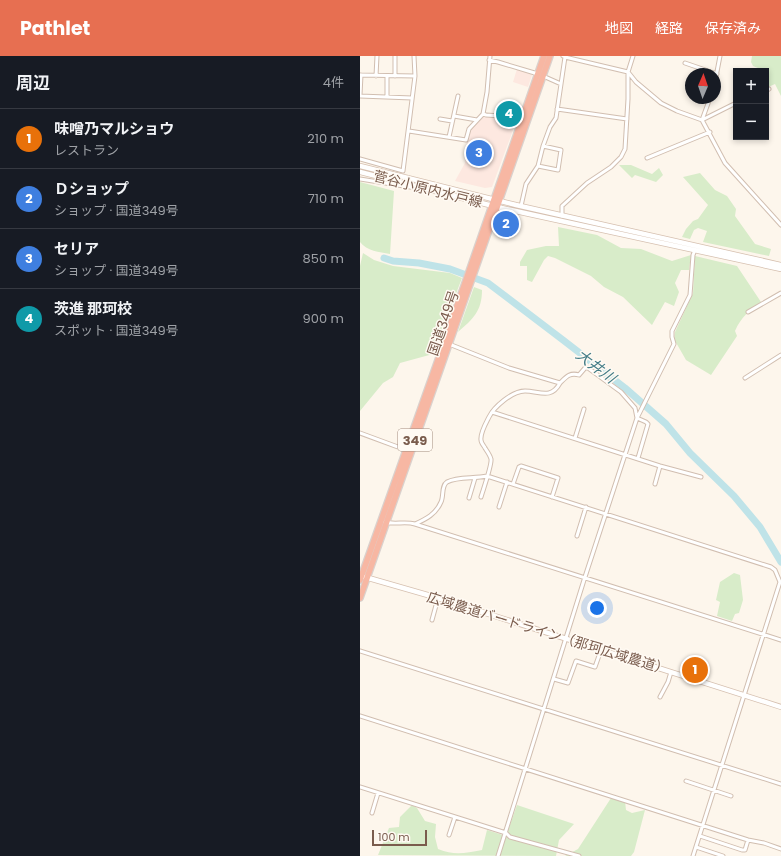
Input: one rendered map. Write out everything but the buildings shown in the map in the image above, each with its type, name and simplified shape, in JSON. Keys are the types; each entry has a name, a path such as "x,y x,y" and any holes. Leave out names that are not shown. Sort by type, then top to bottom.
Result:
{"highway":[{"name":"国道349号","path":"360,598 362,577 449,344 471,271 540,75 544,56"},
{"name":"国道349号","path":"495,203 520,123 540,75 550,56"},
{"name":"国道349号","path":"384,521 406,450 468,281"}],"street":[{"path":"376,76 377,56"},
{"path":"395,56 395,76"},
{"path":"403,171 415,76 414,56"},
{"path":"409,131 466,140 469,129 483,114 487,92 490,56"},
{"path":"562,216 562,206 587,183 611,167 621,157 625,149 629,80 628,72 633,56"},
{"path":"718,68 720,56"},
{"path":"522,206 526,184 538,166 550,127 556,118 564,57 628,72 636,82 661,103 677,111 702,120 710,132 725,163 781,225"},
{"path":"489,60 540,75 561,84"},
{"path":"685,63 700,68"},
{"path":"412,98 360,96 360,75 415,76"},
{"path":"386,97 387,76"},
{"path":"449,137 458,96"},
{"path":"702,120 708,104"},
{"path":"702,120 734,104"},
{"path":"557,109 627,119"},
{"path":"483,114 486,116 501,116 520,123"},
{"path":"454,116 477,120"},
{"path":"440,119 452,121"},
{"path":"647,158 710,132"},
{"path":"538,166 558,170 561,150 543,146"},
{"path":"360,159 403,171 408,178"},
{"name":"菅谷小原内水戸線","path":"360,166 495,203"},
{"name":"菅谷小原内水戸線","path":"360,172 424,188 495,203"},
{"path":"360,178 414,188 424,188"},
{"path":"495,203 522,206 781,269"},
{"path":"495,203 781,265"},
{"path":"498,856 637,418 674,344 672,331 690,295 693,255 697,248"},
{"path":"748,312 781,293"},
{"path":"449,344 509,368 560,383"},
{"path":"745,378 781,355"},
{"path":"481,497 491,466 491,458 480,441 481,434 492,412 513,393 524,391 547,394 558,387 560,383 570,374 579,375 585,368 588,368 621,392 635,408 637,418"},
{"path":"575,438 584,409"},
{"path":"492,412 660,466 701,477"},
{"path":"637,418 648,424 638,458"},
{"path":"360,434 406,450"},
{"path":"513,484 519,467 521,466 558,478 552,497"},
{"path":"655,484 660,466"},
{"path":"415,524 432,514 440,503 443,486 447,482 456,479 487,476 771,567 775,570 780,582 693,856"},
{"path":"470,498 476,478"},
{"path":"499,507 507,482"},
{"path":"577,536 586,507"},
{"path":"384,521 390,523 408,522 415,524 781,640"},
{"name":"広域農道バードライン（那珂広域農道）","path":"362,577 438,598 781,707"},
{"path":"777,590 781,586"},
{"path":"777,590 781,592"},
{"path":"432,620 438,598"},
{"path":"554,679 568,683 576,661 595,667 602,650"},
{"path":"360,651 781,784"},
{"path":"660,697 668,682 671,672"},
{"path":"360,716 748,840 781,848"},
{"path":"686,780 731,796"},
{"path":"360,787 506,833 510,837 579,856"},
{"path":"372,813 378,792"},
{"path":"449,835 455,817"},
{"path":"700,836 742,850 745,850 748,840"},
{"path":"696,847 723,856"}],"shaded area":[{"path":"517,69 532,75 528,87 513,82"},
{"path":"482,116 501,117 516,122 492,187 485,188 455,181 465,163 467,139 473,126"}],"green space":[{"path":"752,56 781,56 781,96 775,84 769,87 769,68 758,68 753,66 751,62"},
{"path":"619,165 631,165 652,174 659,168 663,175 656,182 635,175 632,178"},
{"path":"700,173 715,190 727,196 736,209 735,216 755,244 771,249 769,256 703,242 707,231 698,228 694,230 690,239 682,237 686,229 693,221 698,219 708,205 683,177"},
{"path":"360,182 394,191 390,254 370,249 360,242"},
{"path":"558,227 597,235 621,248 641,249 672,261 691,255 689,270 681,270 675,283 679,292 674,306 665,302 652,325 623,297 604,287 591,276 548,256 544,260 532,282 527,280 527,266 520,266 520,262 527,250 546,246 559,246"},
{"path":"363,253 374,260 393,266 450,273 462,278 433,354 400,363 393,377 383,383 360,411 360,266"},
{"path":"695,256 737,266 761,302 740,322 735,331 737,336 711,375 686,360 674,339 675,332 693,293"},
{"path":"474,287 482,290 480,304 476,314 458,332"},
{"path":"734,573 740,575 743,600 739,613 735,614 732,621 717,616 720,602 716,600 720,582"},
{"path":"611,798 625,801 626,810 632,813 645,810 634,852 631,856 565,856 578,849"},
{"path":"412,805 417,808 425,821 436,824 435,837 438,849 450,853 465,853 482,850 487,830 506,836 517,805 574,824 559,840 556,856 378,855 389,828 399,827 400,817"}],"waterway":[{"name":"大井川","path":"384,258 393,261 419,263 450,269 488,283 563,340 625,388 666,424 690,453 734,496 760,527 781,562"}],"place":[{"name":"茨進 那珂校","path":"509,114"},
{"name":"セリア","path":"479,153"},
{"name":"Ｄショップ","path":"506,224"},
{"name":"味噌乃マルショウ","path":"695,670"}]}
